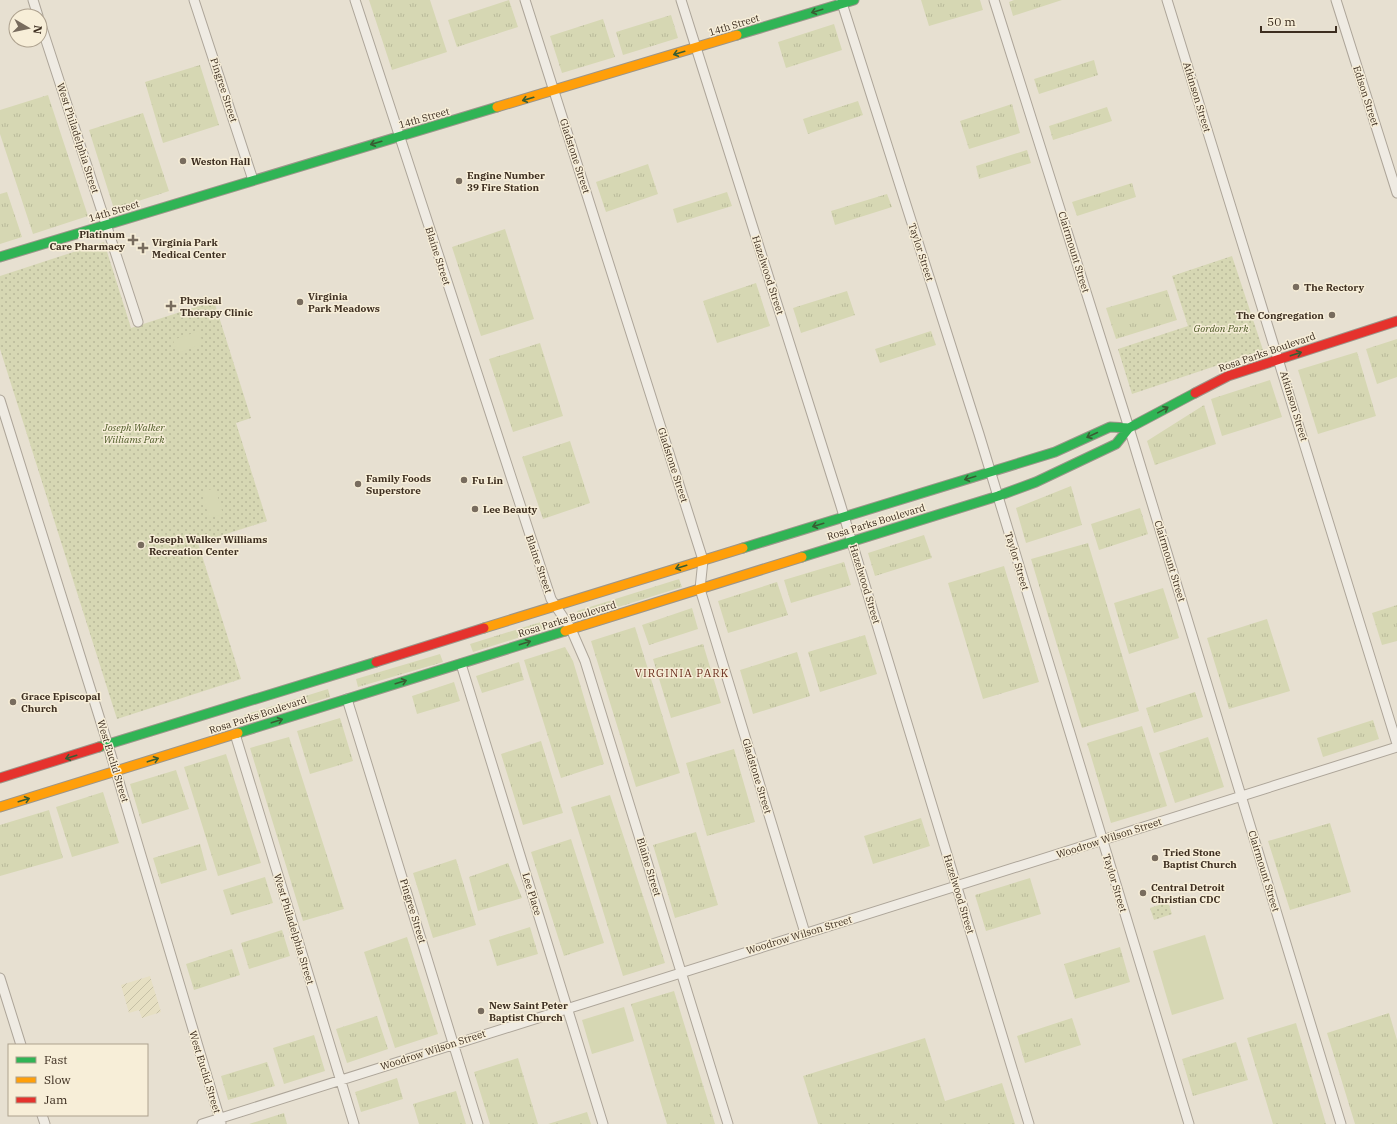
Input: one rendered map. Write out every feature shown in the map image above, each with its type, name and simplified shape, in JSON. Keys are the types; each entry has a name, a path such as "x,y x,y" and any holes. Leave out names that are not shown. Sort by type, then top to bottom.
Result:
{"street":[{"name":"Pingree Street","path":"194,0 253,180"},
{"name":"Blaine Street","path":"355,0 550,599 571,629 585,660 728,1124"},
{"name":"Gladstone Street","path":"525,0 703,560 700,589 805,933"},
{"name":"Hazelwood Street","path":"681,0 844,516 1029,1124"},
{"name":"14th Street","path":"0,258 253,180 696,48 841,2 854,0"},
{"name":"Clairmount Street","path":"994,0 1129,428 1341,1124"},
{"name":"Atkinson Street","path":"1166,0 1279,359 1397,746"},
{"name":"Edison Street","path":"1336,0 1397,193"},
{"name":"Taylor Street","path":"841,2 998,496 1189,1124"},
{"name":"West Philadelphia Street","path":"48,47 138,322"},
{"name":"Rosa Parks Boulevard","path":"0,807 998,496 1036,482 1116,444 1129,428 1228,376 1397,321"},
{"name":"West Euclid Street","path":"0,400 108,745 221,1121"},
{"name":"Rosa Parks Boulevard","path":"0,778 1055,452 1110,427 1129,428"},
{"name":"Lee Place","path":"461,664 603,1124"},
{"name":"Pingree Street","path":"347,699 478,1124"},
{"name":"West Philadelphia Street","path":"235,734 354,1124"},
{"name":"Woodrow Wilson Street","path":"202,1124 221,1121 341,1080 1397,746"},
{"path":"0,978 21,1044"}],"shaded area":[{"path":"150,976 161,1012 142,1018 139,1010 129,1013 121,985"}],"green space":[{"path":"369,0 430,0 447,52 392,70"},
{"path":"509,0 518,27 457,47 448,20"},
{"path":"921,0 980,0 983,10 929,26"},
{"path":"1014,0 1062,0 1013,16 1009,2"},
{"path":"671,15 678,38 623,55 616,32"},
{"path":"603,19 615,57 562,73 550,36"},
{"path":"834,24 842,50 786,68 778,42"},
{"path":"1094,60 1098,75 1039,94 1034,79"},
{"path":"200,65 219,125 163,143 145,82"},
{"path":"48,95 88,216 33,234 0,134 0,110"},
{"path":"858,101 863,115 808,134 803,119"},
{"path":"1012,104 1020,133 969,149 960,121"},
{"path":"1107,107 1112,121 1053,140 1049,126"},
{"path":"143,113 169,191 114,209 89,130"},
{"path":"1027,150 1031,163 979,179 976,166"},
{"path":"648,164 658,194 606,212 596,182"},
{"path":"1132,183 1136,197 1077,216 1072,202"},
{"path":"7,192 22,237 0,244 0,194"},
{"path":"727,192 732,206 677,223 673,209"},
{"path":"887,194 892,207 835,225 831,211"},
{"path":"505,229 534,319 481,336 452,247"},
{"name":"Joseph Walker Williams Park","path":"104,242 131,328 214,301 251,418 236,423 267,521 198,543 241,679 117,719 0,349 0,276"},
{"name":"Gordon Park","path":"1232,256 1263,350 1132,394 1118,349 1188,326 1172,276"},
{"path":"756,283 770,326 717,343 703,301"},
{"path":"1167,290 1177,320 1116,339 1106,308"},
{"path":"847,291 855,315 801,333 793,308"},
{"path":"199,331 203,344 177,353 173,340"},
{"path":"931,331 936,345 880,363 875,349"},
{"path":"1397,339 1397,377 1377,384 1366,349"},
{"path":"540,343 563,416 513,432 489,359"},
{"path":"1357,352 1376,416 1318,434 1298,370"},
{"path":"1270,380 1282,417 1222,436 1211,399"},
{"path":"1204,405 1216,444 1155,465 1147,441"},
{"path":"570,441 590,503 543,519 522,457"},
{"path":"1071,486 1082,525 1026,543 1016,508"},
{"path":"215,488 223,514 209,518 202,492"},
{"path":"1140,508 1148,534 1099,550 1091,524"},
{"path":"924,535 932,558 875,576 868,553"},
{"path":"1088,543 1139,711 1082,728 1031,559"},
{"path":"844,562 851,585 791,603 784,580"},
{"path":"1004,566 1039,682 983,699 948,583"},
{"path":"679,579 682,587 580,619 577,611"},
{"path":"777,582 788,615 728,633 718,601"},
{"path":"1163,588 1179,638 1129,654 1114,603"},
{"path":"1397,605 1397,641 1382,645 1372,613"},
{"path":"692,608 698,629 649,645 642,625"},
{"path":"1267,619 1290,691 1229,709 1207,638"},
{"path":"544,621 546,629 473,652 470,644"},
{"path":"635,627 680,773 636,787 591,641"},
{"path":"865,635 877,674 820,692 808,652"},
{"path":"703,644 721,703 671,718 653,659"},
{"path":"565,647 573,661 604,764 561,778 524,660"},
{"path":"797,652 810,696 753,714 740,670"},
{"path":"440,654 443,662 358,687 356,679"},
{"path":"519,662 524,680 482,693 476,676"},
{"path":"454,682 460,701 417,714 412,696"},
{"path":"328,689 330,697 246,723 244,715"},
{"path":"1195,692 1203,717 1154,733 1146,708"},
{"path":"340,718 353,761 310,774 297,731"},
{"path":"1373,720 1379,739 1323,757 1317,738"},
{"path":"1142,726 1167,806 1111,823 1087,743"},
{"path":"289,737 344,909 303,921 250,748"},
{"path":"1208,737 1224,787 1175,803 1159,753"},
{"path":"541,741 563,813 523,825 501,754"},
{"path":"734,749 755,822 707,836 686,763"},
{"path":"226,754 261,863 218,876 184,767"},
{"path":"176,770 189,809 142,824 130,784"},
{"path":"103,792 119,843 72,857 56,807"},
{"path":"610,795 665,963 623,976 571,807"},
{"path":"49,810 63,858 0,876 0,825"},
{"path":"921,818 930,846 873,864 864,836"},
{"path":"1330,823 1351,892 1290,910 1268,841"},
{"path":"696,832 718,905 675,918 653,845"},
{"path":"571,839 604,943 564,956 531,852"},
{"path":"200,844 207,870 161,884 153,858"},
{"path":"456,859 476,925 433,938 413,873"},
{"path":"508,863 522,898 478,911 469,877"},
{"path":"265,877 273,903 231,915 223,890"},
{"path":"1030,878 1041,914 986,931 975,895"},
{"path":"1168,902 1172,914 1154,920 1150,908"},
{"path":"530,927 538,954 497,966 489,940"},
{"path":"282,930 290,956 249,969 241,943"},
{"path":"1205,935 1224,999 1172,1015 1153,951"},
{"path":"407,937 438,1034 395,1048 364,952"},
{"path":"1120,947 1130,982 1075,999 1064,964"},
{"path":"232,949 240,975 194,990 186,964"},
{"path":"674,991 715,1124 667,1124 631,1004"},
{"path":"624,1007 634,1041 592,1054 582,1020"},
{"path":"1389,1013 1397,1040 1397,1124 1355,1124 1327,1033"},
{"path":"377,1016 388,1049 347,1063 336,1029"},
{"path":"1072,1018 1081,1045 1025,1063 1017,1036"},
{"path":"1296,1023 1326,1124 1273,1124 1247,1038"},
{"path":"314,1035 325,1071 284,1084 273,1048"},
{"path":"925,1038 945,1101 1002,1083 1015,1124 818,1124 803,1076"},
{"path":"1236,1042 1248,1080 1193,1096 1182,1059"},
{"path":"518,1058 538,1124 490,1124 474,1072"},
{"path":"267,1062 275,1086 228,1100 221,1076"},
{"path":"397,1078 403,1099 361,1112 355,1092"},
{"path":"456,1091 466,1124 419,1124 413,1104"},
{"path":"587,1112 591,1124 548,1124"},
{"path":"284,1113 287,1124 249,1124"}],"traffic: fast":[{"path":"737,35 854,0"},
{"path":"0,257 497,107"},
{"path":"802,557 998,496 1036,482 1116,444 1129,428 1195,393"},
{"path":"743,548 1055,452 1110,427 1129,428"},
{"path":"238,733 565,631"},
{"path":"99,747 376,662"}],"traffic: slow":[{"path":"497,107 737,35"},
{"path":"484,628 743,548"},
{"path":"565,631 802,557"},
{"path":"0,807 238,733"}],"traffic: jam":[{"path":"1195,393 1228,376 1397,321"},
{"path":"376,662 484,628"},
{"path":"0,778 99,747"}],"place":[{"name":"Weston Hall","path":"183,161"},
{"name":"Engine Number 39 Fire Station","path":"459,181"},
{"name":"Platinum Care Pharmacy","path":"133,240"},
{"name":"Virginia Park Medical Center","path":"143,248"},
{"name":"The Rectory","path":"1296,287"},
{"name":"Virginia Park Meadows","path":"300,302"},
{"name":"Physical Therapy Clinic","path":"171,306"},
{"name":"The Congregation","path":"1332,315"},
{"name":"Fu Lin","path":"464,480"},
{"name":"Family Foods Superstore","path":"358,484"},
{"name":"Lee Beauty","path":"475,509"},
{"name":"Joseph Walker Williams Recreation Center","path":"141,545"},
{"name":"Grace Episcopal Church","path":"13,702"},
{"name":"Tried Stone Baptist Church","path":"1155,858"},
{"name":"Central Detroit Christian CDC","path":"1143,893"},
{"name":"New Saint Peter Baptist Church","path":"481,1011"}],"district":[{"name":"VIRGINIA PARK","path":"682,673"}]}
